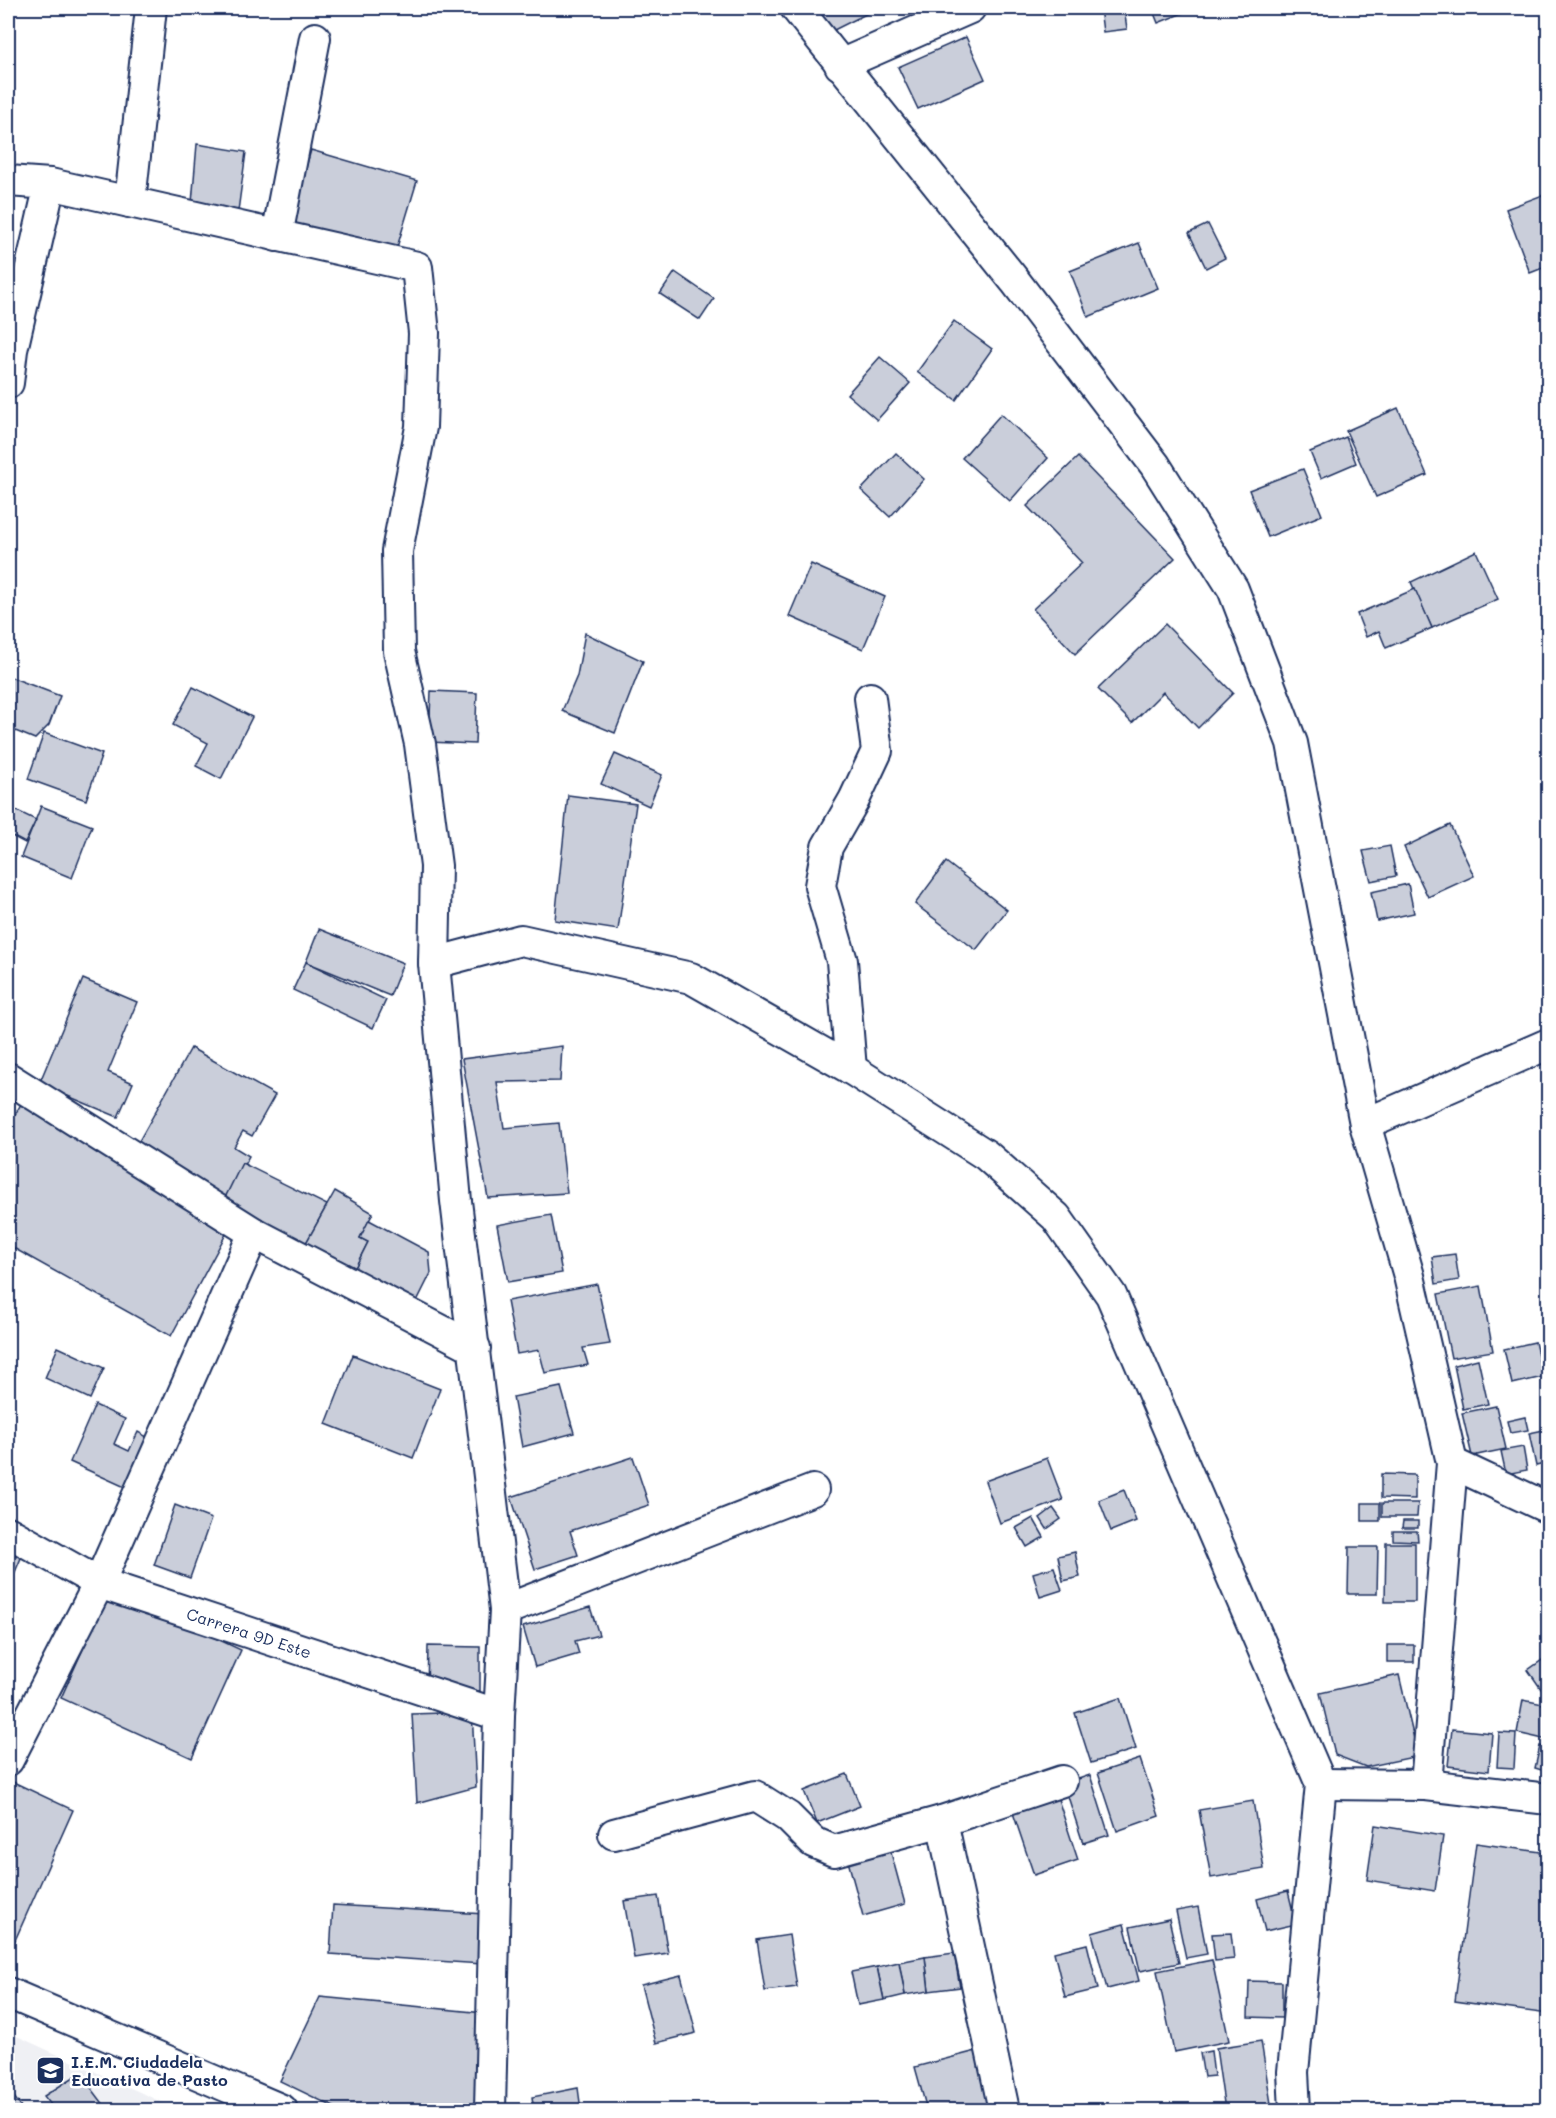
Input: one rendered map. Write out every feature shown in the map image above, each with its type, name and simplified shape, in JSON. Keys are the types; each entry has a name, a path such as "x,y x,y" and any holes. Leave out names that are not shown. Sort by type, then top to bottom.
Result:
{"street":[{"path":"130,202 151,8"},
{"path":"796,8 1015,281 1155,465 1233,589 1292,742 1365,1124 1409,1276 1452,1462 1426,1785"},
{"path":"840,65 970,8"},
{"path":"277,236 315,38"},
{"path":"8,181 50,184 417,267 424,333 421,427 398,551 399,640 420,744 436,866 434,963 456,1201 505,1610 499,1715 490,2110"},
{"path":"8,383 12,350 50,184"},
{"path":"851,1069 842,961 820,886 826,848 878,751 870,698"},
{"path":"434,963 521,940 691,978 851,1069 986,1155 1056,1217 1111,1295 1321,1784 1293,2072 1295,2110"},
{"path":"1365,1124 1548,1044"},
{"path":"8,1078 254,1233 475,1348"},
{"path":"8,1760 99,1583 254,1233"},
{"path":"1452,1462 1548,1508"},
{"path":"505,1610 813,1490"},
{"name":"Carrera 9D Este","path":"8,1532 99,1583 499,1715"},
{"path":"614,1834 755,1796 788,1817 813,1842 834,1851 942,1821 1062,1781"},
{"path":"1321,1784 1426,1785 1548,1799"},
{"path":"942,1821 1004,2110"},
{"path":"8,1993 282,2110"}],"shaded area":[{"name":"I.E.M. Ciudadela Educativa de Pasto","path":"8,2032 179,2110 8,2110"}],"building":[{"path":"803,8 878,8 818,38"},
{"path":"1100,8 1124,8 1127,29 1103,32"},
{"path":"1152,8 1195,8 1158,23"},
{"path":"966,37 985,79 918,109 898,67"},
{"path":"197,144 246,152 238,211 192,203"},
{"path":"311,150 417,181 395,254 290,223"},
{"path":"1548,193 1548,266 1530,273 1506,209"},
{"path":"1208,224 1225,258 1206,268 1189,233"},
{"path":"1139,243 1158,288 1088,317 1070,271"},
{"path":"675,272 714,299 700,320 660,294"},
{"path":"954,321 992,349 956,400 917,372"},
{"path":"880,357 910,383 877,420 847,394"},
{"path":"1398,408 1427,475 1376,497 1346,431"},
{"path":"1001,414 1048,458 1010,501 962,458"},
{"path":"1346,437 1356,463 1321,478 1310,452"},
{"path":"896,453 924,479 890,517 861,490"},
{"path":"1078,457 1175,558 1075,654 1033,609 1082,563 1027,506"},
{"path":"1303,469 1322,515 1268,537 1249,490"},
{"path":"1476,551 1498,599 1432,628 1411,582"},
{"path":"811,564 885,597 863,649 789,616"},
{"path":"1415,589 1432,628 1386,648 1379,631 1366,637 1357,614"},
{"path":"1165,624 1233,693 1198,728 1163,692 1132,723 1098,689"},
{"path":"585,633 643,661 615,733 562,711 577,676"},
{"path":"8,676 60,696 49,725 35,739 8,728"},
{"path":"193,687 252,717 221,779 196,766 208,743 173,725"},
{"path":"431,691 477,693 475,744 429,742"},
{"path":"44,733 102,754 86,800 28,779"},
{"path":"615,754 662,775 649,806 601,784"},
{"path":"568,795 636,804 618,930 555,920"},
{"path":"41,806 92,826 72,878 21,857"},
{"path":"9,807 36,820 25,843 8,834"},
{"path":"1450,825 1474,876 1428,897 1404,847"},
{"path":"1390,846 1396,876 1371,881 1363,851"},
{"path":"946,862 1007,910 976,950 915,904"},
{"path":"1408,884 1414,913 1377,921 1371,892"},
{"path":"319,929 403,963 390,996 306,962"},
{"path":"306,962 386,1000 373,1028 293,990"},
{"path":"83,979 137,1002 108,1072 133,1083 118,1117 39,1084"},
{"path":"562,1046 560,1081 497,1082 504,1128 559,1123 567,1193 488,1198 462,1059"},
{"path":"191,1048 275,1095 252,1136 243,1131 234,1147 249,1156 224,1200 134,1150"},
{"path":"21,1104 233,1221 171,1336 8,1245 8,1127"},
{"path":"242,1163 327,1205 301,1252 220,1208"},
{"path":"335,1191 373,1213 360,1238 368,1242 350,1278 301,1252"},
{"path":"551,1215 562,1273 508,1282 497,1225"},
{"path":"369,1220 429,1252 431,1273 412,1311 350,1278 368,1242 360,1238"},
{"path":"1455,1254 1459,1280 1436,1284 1432,1257"},
{"path":"597,1284 610,1344 583,1348 588,1365 545,1373 539,1350 517,1354 507,1301"},
{"path":"1481,1286 1493,1351 1451,1358 1438,1294"},
{"path":"1535,1342 1543,1377 1512,1384 1504,1349"},
{"path":"58,1347 104,1368 90,1399 45,1378"},
{"path":"353,1355 440,1389 413,1458 326,1424"},
{"path":"1478,1359 1488,1404 1463,1409 1454,1365"},
{"path":"561,1387 574,1433 522,1447 513,1397"},
{"path":"95,1405 125,1419 114,1444 129,1451 138,1432 149,1438 127,1488 70,1462"},
{"path":"1496,1406 1506,1449 1472,1456 1462,1413"},
{"path":"1525,1417 1528,1430 1510,1433 1507,1421"},
{"path":"1544,1430 1548,1463 1536,1466 1529,1433"},
{"path":"1523,1447 1527,1470 1506,1474 1501,1451"},
{"path":"633,1457 649,1505 570,1531 578,1555 535,1569 511,1497"},
{"path":"1047,1458 1063,1500 1000,1523 985,1481"},
{"path":"1381,1474 1415,1475 1415,1499 1381,1498"},
{"path":"1124,1490 1136,1521 1111,1531 1099,1500"},
{"path":"1362,1503 1380,1503 1380,1521 1362,1521"},
{"path":"1382,1503 1418,1503 1417,1517 1382,1517"},
{"path":"175,1505 211,1519 190,1578 154,1565"},
{"path":"1053,1508 1061,1519 1047,1529 1040,1518"},
{"path":"1033,1518 1044,1537 1027,1547 1016,1528"},
{"path":"1403,1521 1418,1521 1418,1528 1402,1528"},
{"path":"1393,1531 1417,1531 1418,1541 1393,1540"},
{"path":"1386,1543 1415,1543 1415,1602 1385,1602"},
{"path":"1349,1547 1378,1547 1377,1594 1348,1594"},
{"path":"8,1551 21,1558 12,1579 8,1577"},
{"path":"1075,1552 1080,1577 1063,1581 1058,1556"},
{"path":"1054,1567 1062,1590 1040,1597 1033,1573"},
{"path":"110,1589 241,1650 192,1758 61,1698"},
{"path":"590,1607 599,1635 575,1641 579,1654 535,1667 523,1627"},
{"path":"1387,1645 1414,1645 1414,1662 1387,1662"},
{"path":"428,1646 480,1647 480,1691 427,1690"},
{"path":"1548,1656 1548,1699 1528,1670"},
{"path":"1399,1675 1418,1756 1366,1767 1335,1755 1320,1693"},
{"path":"1120,1698 1136,1749 1091,1763 1075,1713"},
{"path":"1523,1700 1548,1705 1548,1740 1517,1733"},
{"path":"472,1712 476,1787 417,1803 412,1714"},
{"path":"1452,1729 1492,1733 1489,1771 1448,1766"},
{"path":"1499,1733 1516,1734 1514,1768 1497,1767"},
{"path":"1540,1746 1548,1748 1548,1772 1535,1768"},
{"path":"1140,1759 1159,1816 1117,1831 1098,1773"},
{"path":"847,1774 860,1806 817,1823 804,1791"},
{"path":"1090,1775 1109,1835 1083,1843 1064,1784"},
{"path":"9,1780 73,1810 8,1956 8,1783"},
{"path":"1055,1790 1078,1860 1034,1875 1010,1804"},
{"path":"1253,1801 1264,1869 1211,1878 1199,1810"},
{"path":"1375,1825 1443,1836 1435,1891 1367,1880"},
{"path":"1476,1843 1548,1853 1548,2014 1455,2001"},
{"path":"890,1849 905,1904 863,1916 848,1861"},
{"path":"1288,1891 1296,1924 1265,1931 1257,1899"},
{"path":"658,1896 668,1953 634,1958 624,1901"},
{"path":"333,1905 485,1914 482,1964 330,1954"},
{"path":"1198,1907 1207,1954 1186,1958 1176,1911"},
{"path":"1169,1919 1179,1963 1140,1971 1130,1927"},
{"path":"1124,1924 1139,1981 1107,1989 1092,1933"},
{"path":"1231,1933 1234,1959 1215,1961 1212,1934"},
{"path":"789,1935 797,1987 765,1991 757,1940"},
{"path":"1087,1944 1098,1989 1065,1997 1054,1952"},
{"path":"954,1953 960,1987 929,1991 925,1957"},
{"path":"925,1957 929,1991 905,1995 899,1962"},
{"path":"1212,1960 1229,2041 1174,2052 1157,1971"},
{"path":"899,1962 905,1995 884,2000 877,1967"},
{"path":"877,1967 884,2000 858,2005 851,1972"},
{"path":"681,1975 696,2033 656,2043 641,1985"},
{"path":"1249,1981 1282,1982 1282,2018 1248,2017"},
{"path":"320,1997 484,2013 475,2110 340,2110 280,2081"},
{"path":"1261,2041 1272,2110 1225,2110 1216,2048"},
{"path":"980,2050 994,2104 969,2110 927,2110 915,2067"},
{"path":"1211,2051 1214,2076 1204,2077 1200,2053"},
{"path":"80,2073 108,2110 55,2110 44,2096"},
{"path":"8,2088 23,2110 8,2110"},
{"path":"578,2088 581,2110 534,2110 532,2097"}],"place":[{"name":"I.E.M. Ciudadela Educativa de Pasto","path":"50,2071"}]}
